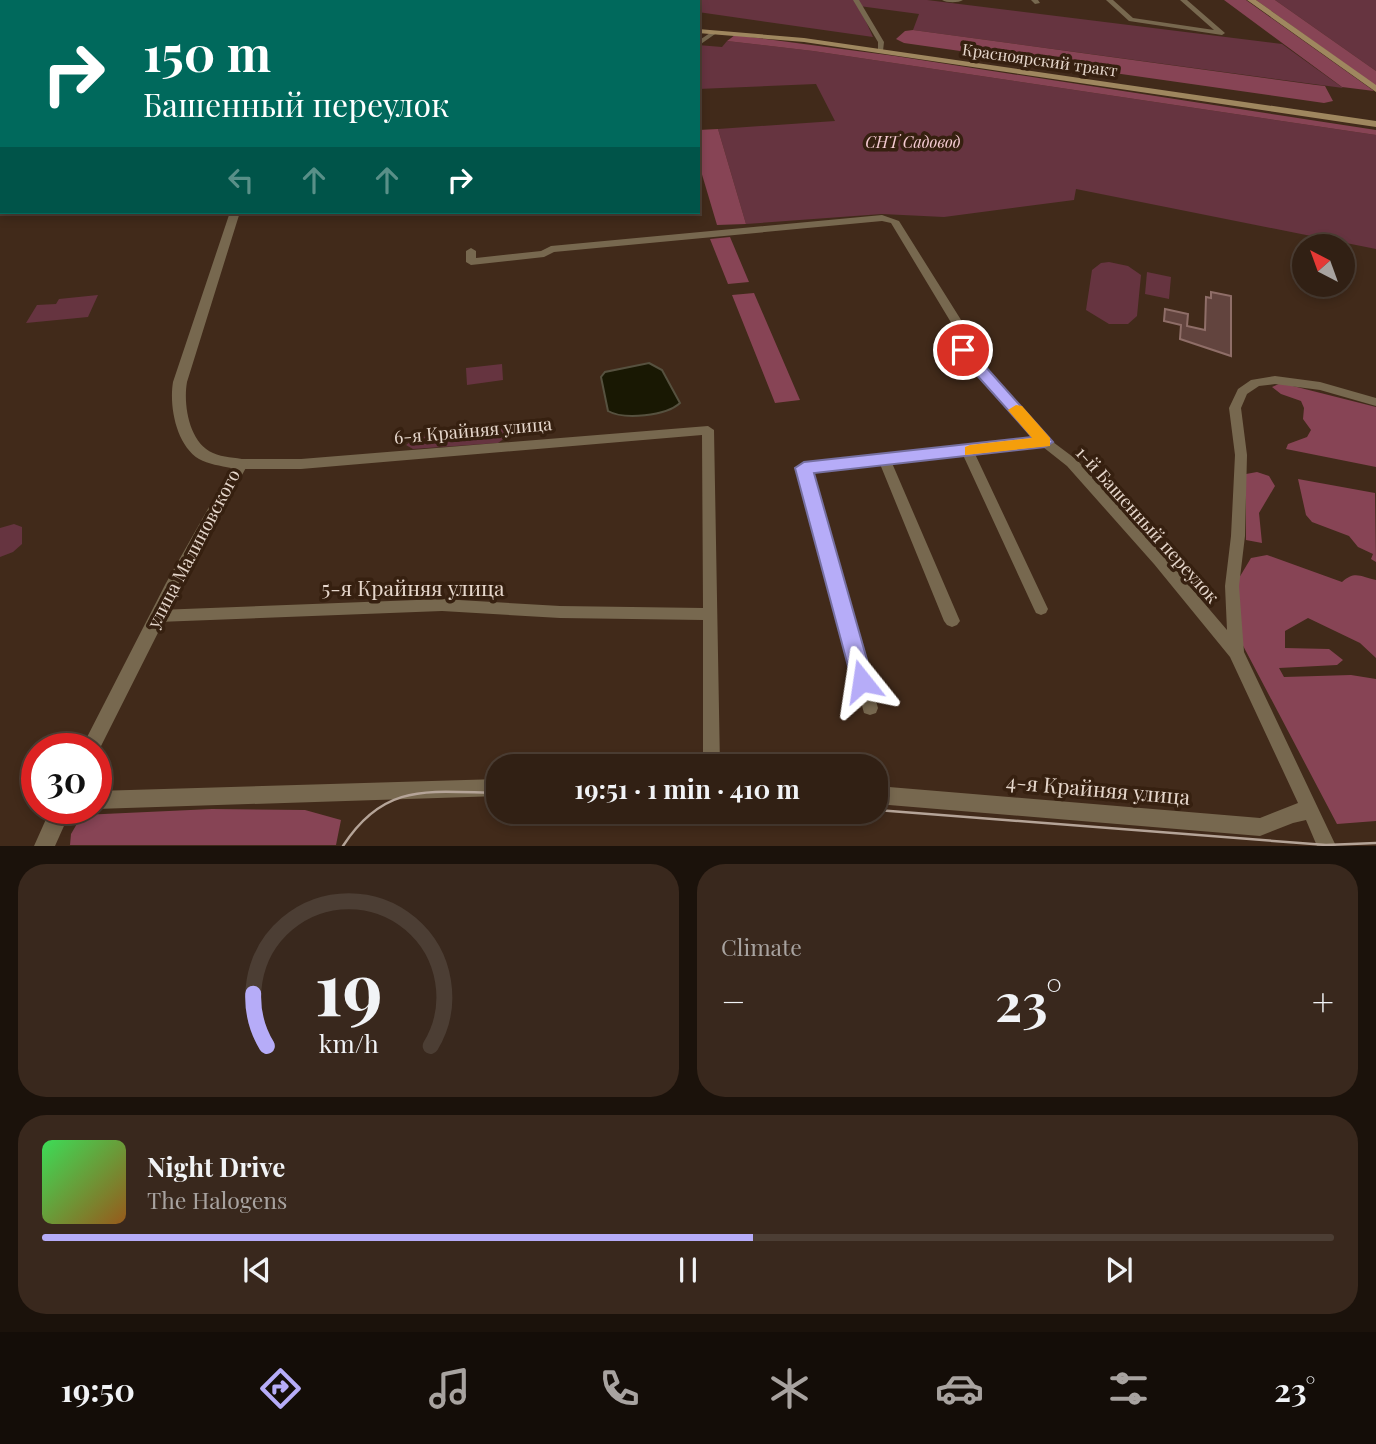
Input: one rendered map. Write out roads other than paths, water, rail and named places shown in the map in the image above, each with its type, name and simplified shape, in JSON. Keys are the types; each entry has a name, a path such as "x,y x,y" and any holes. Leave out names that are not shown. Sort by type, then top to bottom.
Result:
{"main road":[{"path":"1251,0 1376,89"},
{"name":"Красноярский тракт","path":"700,31 881,50 1376,124"}],"street":[{"path":"856,0 881,42 881,50"},
{"path":"945,0 960,0"},
{"path":"1109,0 1131,20 1222,33 1183,0"},
{"path":"700,43 715,32"},
{"name":"улица Малиновского","path":"99,733 158,616 241,464 206,457 198,452 177,401 180,382 234,214"},
{"name":"1-й Башенный переулок","path":"471,251 471,262 544,254 551,249 715,232 880,218 894,220 967,339 963,350 1045,442 1072,463 1159,559 1236,652"},
{"path":"1327,845 1236,652 1232,586 1238,536 1241,455 1235,408 1236,402 1247,390 1272,377 1376,402"},
{"name":"6-я Крайняя улица","path":"241,464 302,464 708,430 711,614"},
{"path":"870,708 804,468 1045,442"},
{"path":"967,451 1041,609"},
{"path":"884,459 952,621"},
{"name":"5-я Крайняя улица","path":"158,616 442,605 559,612 711,614"},
{"path":"711,614 712,754"},
{"path":"112,799 486,787"},
{"name":"4-я Крайняя улица","path":"888,796 1260,827 1271,825 1296,810 1311,811"},
{"path":"44,845 54,824"}],"tram line":[{"path":"343,846 375,810 393,800 430,792 486,793"},
{"path":"888,811 1326,845 1376,843"}],"park label":[{"name":"СНТ Садовод","path":"913,142"}]}
